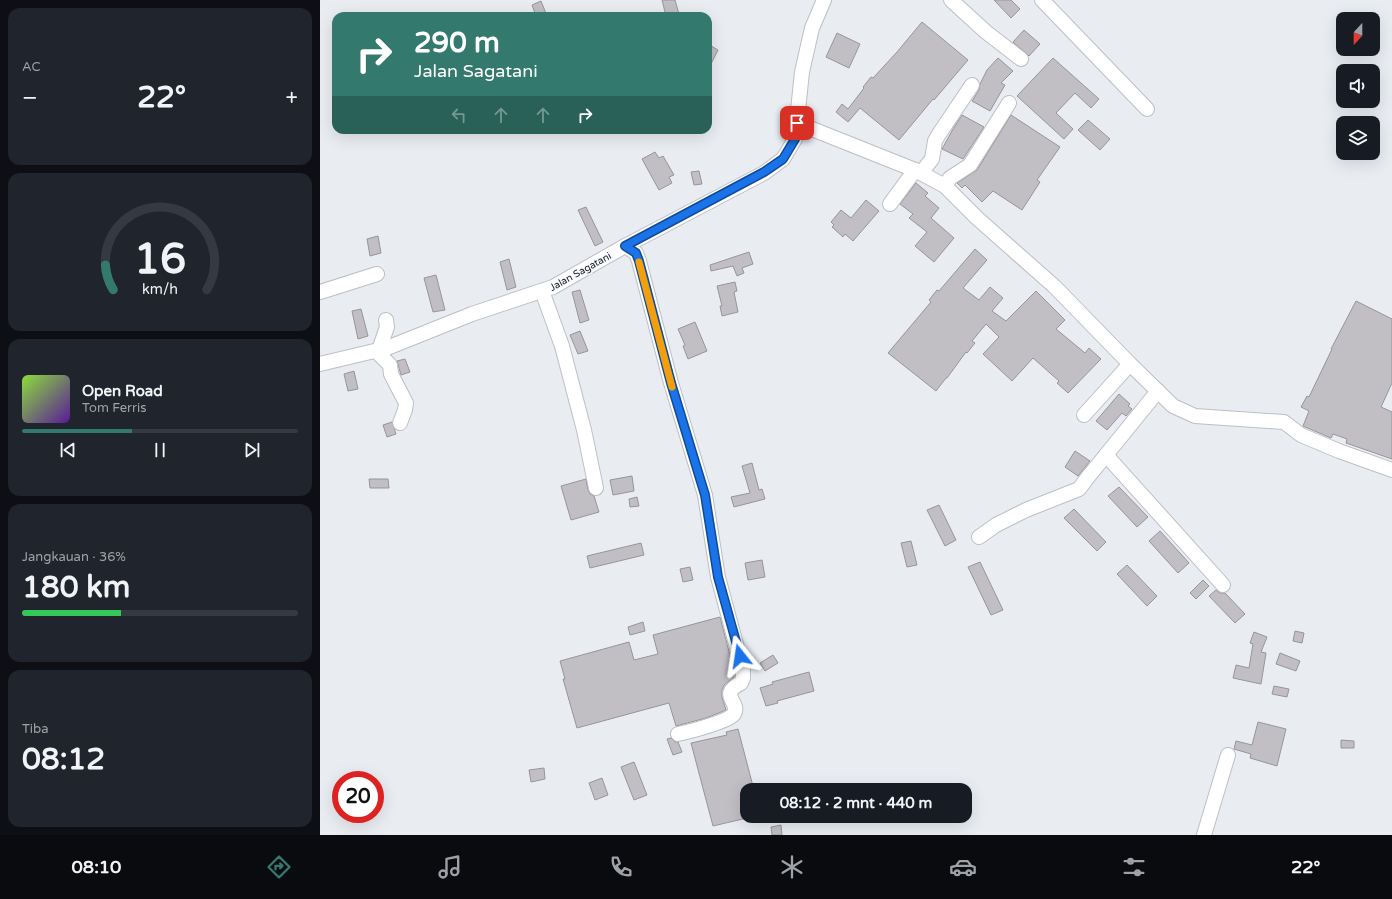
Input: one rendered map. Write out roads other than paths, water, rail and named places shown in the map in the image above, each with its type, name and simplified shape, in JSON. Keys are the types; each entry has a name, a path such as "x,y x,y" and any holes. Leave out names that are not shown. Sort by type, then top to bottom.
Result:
{"street":[{"name":"Jalan Sagatani","path":"320,364 387,348 472,314 553,287 625,246 764,172 783,159 795,139 802,72 812,28 824,0"},
{"path":"951,0 986,32 1021,59"},
{"path":"1042,0 1147,109"},
{"path":"890,204 918,171 932,159 935,142 939,134 972,85"},
{"path":"945,186 950,178 970,165 1009,103"},
{"path":"797,123 918,171 945,186 977,218 1054,287 1173,406 1195,416 1284,422 1301,435 1339,451 1392,470"},
{"path":"625,246 636,253 639,261 671,383 705,495 718,577 744,678 741,683 733,687 731,691 730,695 735,709 735,714 731,718 678,734"},
{"path":"320,292 377,274"},
{"path":"542,291 562,346 584,430 596,488"},
{"path":"386,320 387,327 377,350 390,365 391,374 406,403 406,410 400,423"},
{"path":"1084,415 1130,364"},
{"path":"979,537 996,525 1026,510 1079,489 1158,391"},
{"path":"1106,455 1223,585"},
{"path":"1204,835 1228,755"}]}
